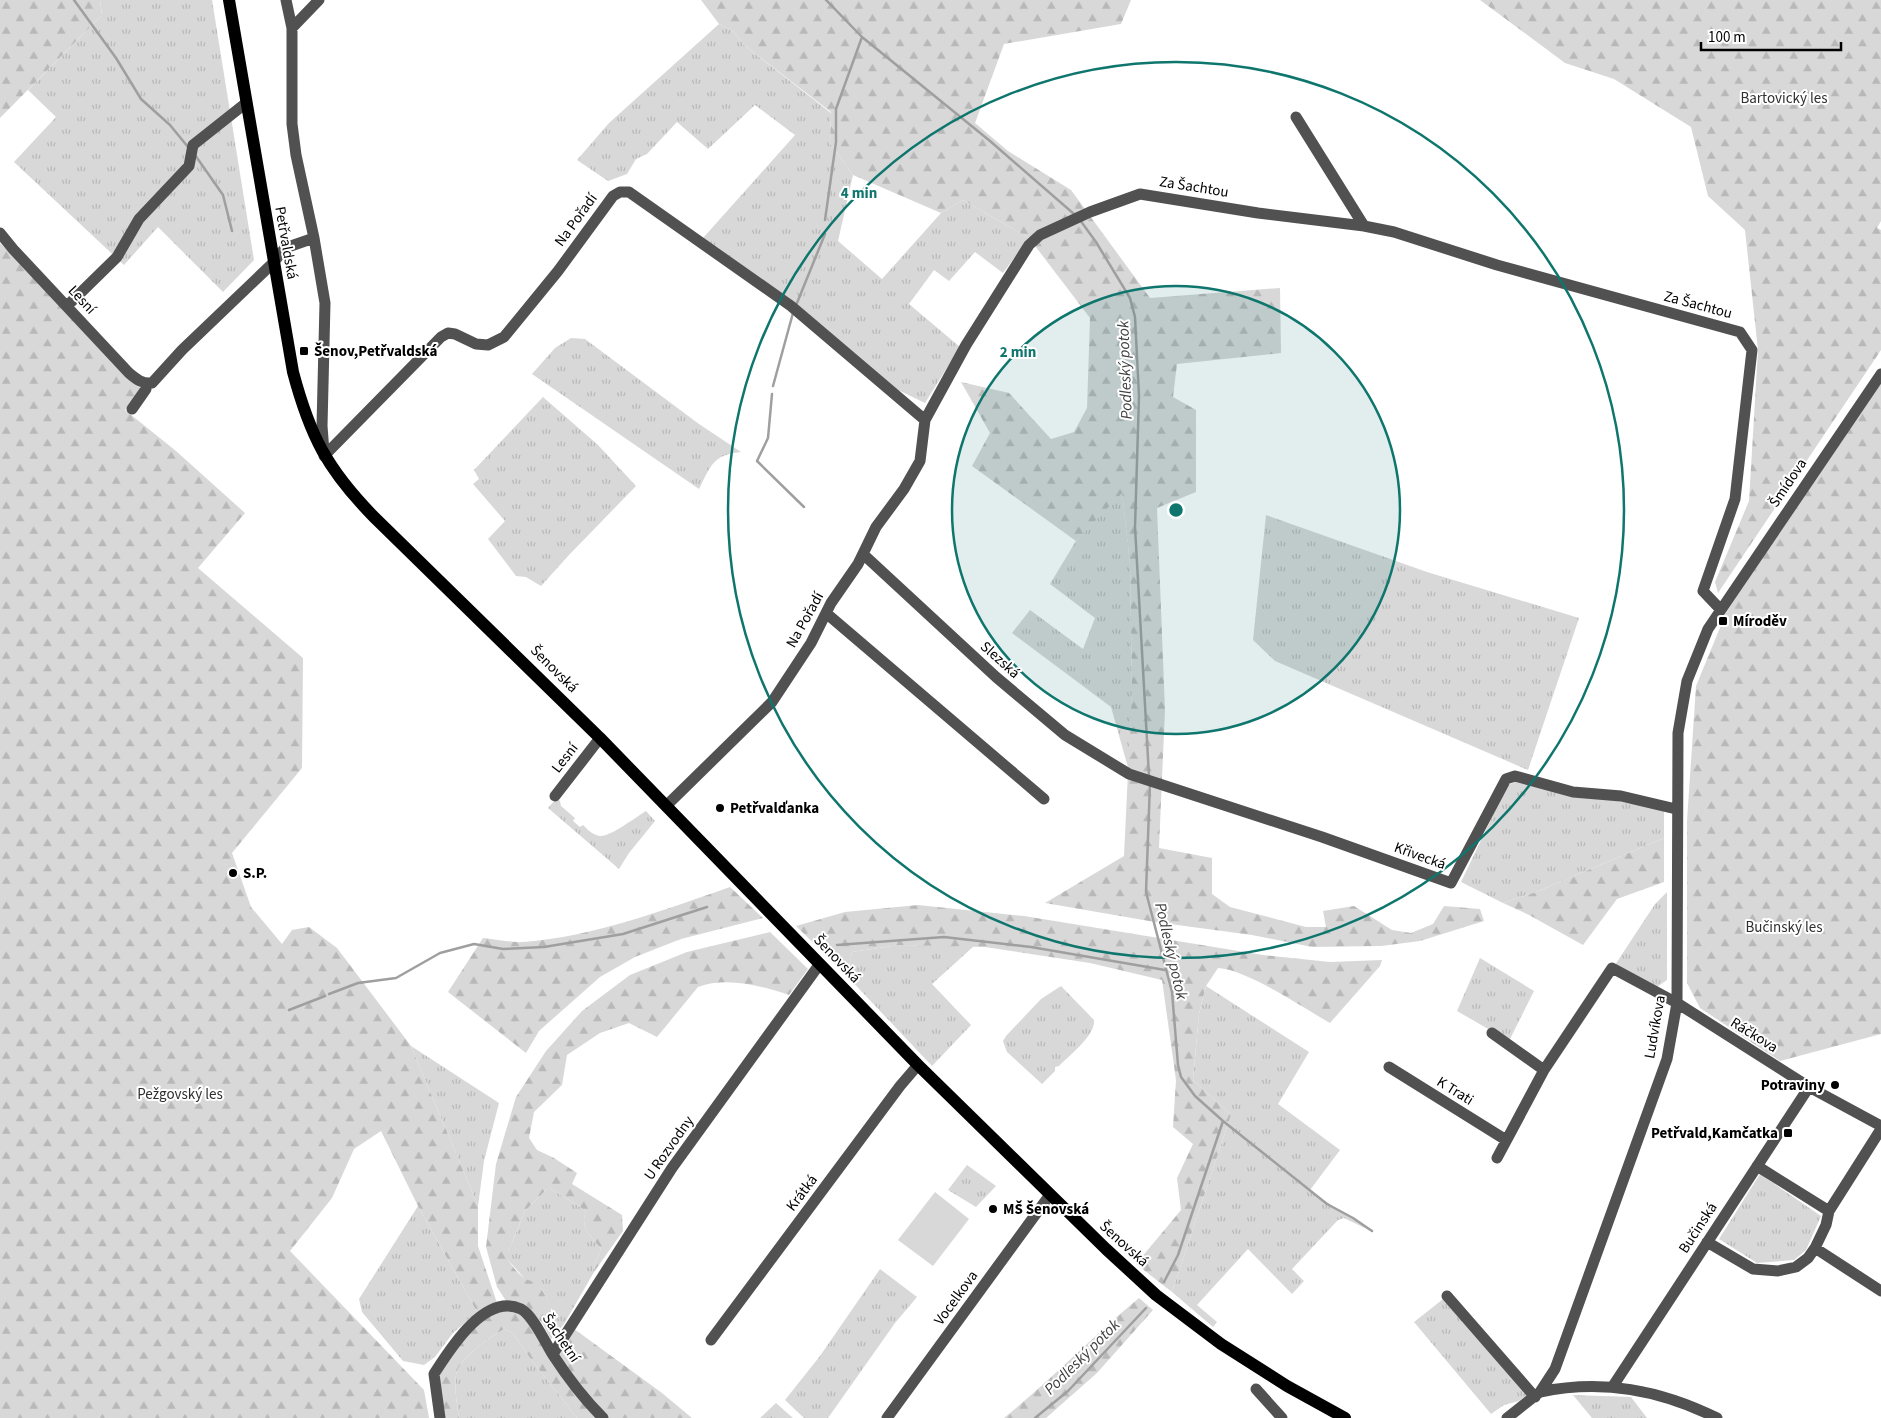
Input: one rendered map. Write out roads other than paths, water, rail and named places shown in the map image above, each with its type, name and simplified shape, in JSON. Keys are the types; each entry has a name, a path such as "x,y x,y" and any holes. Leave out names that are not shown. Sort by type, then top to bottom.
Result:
{"main road":[{"name":"Petřvaldská","path":"229,0 292,372 305,415 324,456 341,480"},
{"name":"Šenovská","path":"341,480 374,517 600,738 918,1065 1049,1196 1127,1269 1220,1344 1267,1375 1345,1418"}],"street":[{"path":"286,0 292,28 292,124 296,155 314,238 325,303 322,426 324,456"},
{"path":"292,28 319,0"},
{"path":"67,306 117,257 139,219 189,166 193,145 246,103"},
{"path":"1296,117 1364,226"},
{"name":"Na Pořadí","path":"324,456 440,337 448,333 455,334 476,344 488,345 504,337 558,271 613,196 620,192 628,192 791,306 925,420"},
{"name":"Za Šachtou","path":"1029,245 1040,235 1090,212 1140,194 1394,232 1533,275 1740,332 1752,350 1735,499 1703,591 1721,610"},
{"name":"Lesní","path":"0,233 129,373 137,380 146,384"},
{"path":"132,409 146,389 146,384 152,383 182,350 273,263 285,248 314,238"},
{"name":"Na Pořadí","path":"666,806 772,702 811,643 826,613 863,554 876,527 904,489 920,462 925,420 966,345 1029,245"},
{"name":"Šmídova","path":"1721,610 1881,374"},
{"name":"Slezská","path":"863,554 996,677 1058,729 1129,774"},
{"name":"Ludvíkova","path":"1506,1418 1538,1395 1552,1375 1667,1059 1677,1003 1676,809 1678,733 1687,681 1708,629 1721,610"},
{"path":"826,613 1044,799"},
{"name":"Lesní","path":"555,796 600,738"},
{"name":"Křivecká","path":"1129,774 1322,837 1451,884 1506,779 1515,776 1573,792 1621,796 1676,809"},
{"name":"U Rozvodny","path":"553,1354 672,1168 819,965"},
{"name":"Ráčkova","path":"1544,1070 1612,968 1677,1003 1809,1087 1881,1128 1829,1211 1826,1225 1815,1248 1808,1258 1796,1267 1778,1270 1753,1269 1707,1242"},
{"path":"1492,1033 1544,1070 1497,1158"},
{"name":"Krátká","path":"712,1340 900,1086 918,1065"},
{"name":"K Trati","path":"1389,1067 1506,1140"},
{"name":"Bučinská","path":"1613,1386 1809,1087"},
{"path":"1757,1166 1829,1211"},
{"name":"Vocelkova","path":"887,1418 1049,1196"},
{"path":"1815,1248 1881,1291"},
{"path":"1447,1296 1538,1395 1575,1386 1613,1386 1668,1398 1717,1418"},
{"name":"Šachetní","path":"440,1418 434,1374 460,1336 483,1314 505,1305 522,1309 537,1326 553,1354 587,1402 603,1418"},
{"path":"1256,1389 1282,1418"}],"waterway":[{"path":"74,0 116,58 141,99 170,125 188,147"},
{"name":"Podleský potok","path":"826,0 862,37 990,141 1074,214"},
{"path":"825,220 836,142 836,109 862,37"},
{"path":"195,155 223,195 232,231"},
{"name":"Podleský potok","path":"1080,220 1096,242 1130,298 1135,317 1139,396 1135,527 1149,776"},
{"path":"797,303 825,234"},
{"path":"773,386 793,313"},
{"path":"772,394 768,438 757,461 804,507"},
{"name":"Podleský potok","path":"1150,783 1146,892 1172,992 1178,1065 1181,1077 1195,1096 1223,1121 1178,1255 1164,1282"},
{"path":"329,994 358,983 396,978 440,953 474,944 503,949 544,947 623,934 707,907"},
{"path":"837,945 944,937 1031,947 1165,970"},
{"path":"289,1010 325,996"},
{"path":"1223,1121 1327,1204 1372,1231"},
{"name":"Podleský potok","path":"1035,1418 1068,1391 1146,1308"}],"place":[{"name":"Šenov,Petřvaldská","path":"304,351"},
{"name":"Míroděv","path":"1723,621"},
{"name":"Petřvalďanka","path":"720,808"},
{"name":"S.P.","path":"233,873"},
{"name":"Potraviny","path":"1835,1085"},
{"name":"Petřvald,Kamčatka","path":"1788,1133"},
{"name":"MŠ Šenovská","path":"993,1209"}],"park label":[{"name":"Bartovický les","path":"1784,98"},
{"name":"Bučinský les","path":"1784,927"},
{"name":"Pežgovský les","path":"180,1094"}]}
